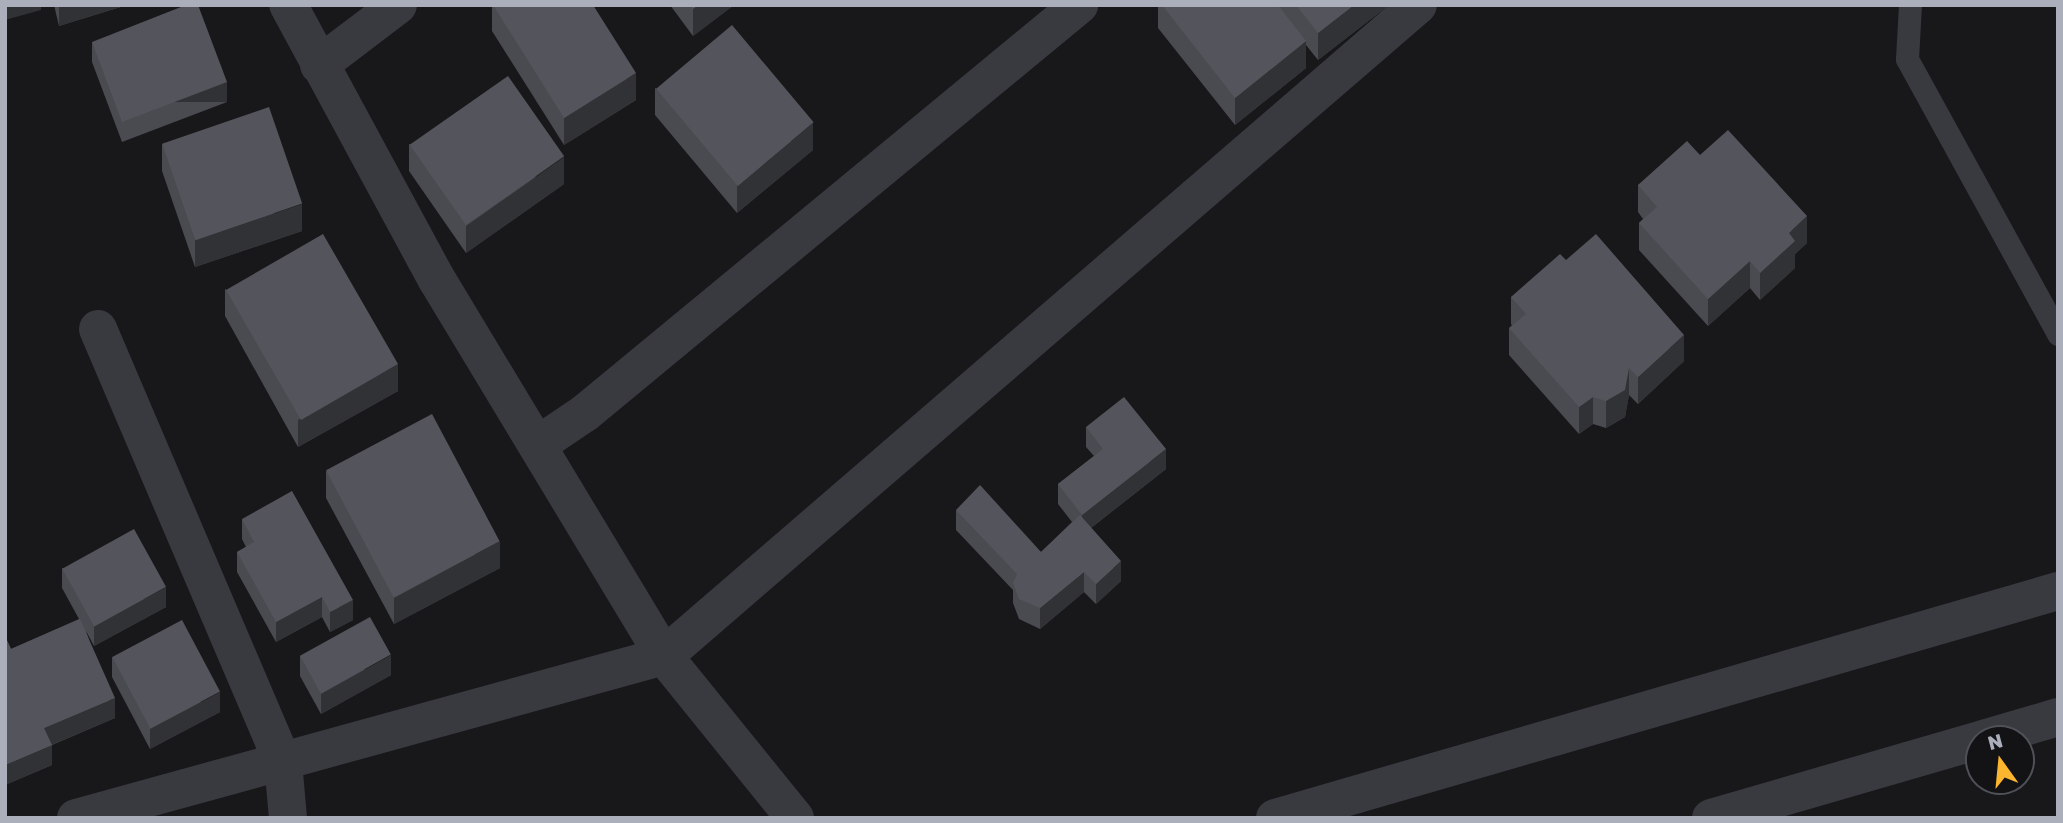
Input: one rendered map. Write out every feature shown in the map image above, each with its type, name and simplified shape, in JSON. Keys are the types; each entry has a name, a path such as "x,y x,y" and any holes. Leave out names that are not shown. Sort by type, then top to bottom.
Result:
{"street":[{"path":"288,5 437,280 539,444 664,656 794,818"},
{"path":"320,65 398,5"},
{"path":"539,444 585,413 1079,5"},
{"path":"76,818 664,656 1418,5"},
{"path":"98,329 283,762 288,818"},
{"path":"1275,818 2058,591"},
{"path":"2031,725 2058,717"},
{"path":"1710,818 1965,745"}],"lane":[{"path":"1910,5 1907,59 2058,334"}],"building":[{"path":"186,5 198,5 227,82 122,122 92,42"},
{"path":"493,5 593,5 636,73 564,118"},
{"path":"1162,5 1278,5 1306,41 1235,98"},
{"path":"1296,5 1354,5 1318,33"},
{"path":"732,25 814,122 738,186 656,89"},
{"path":"508,76 564,156 466,225 410,145"},
{"path":"269,107 302,203 195,240 162,144"},
{"path":"1728,130 1807,216 1789,233 1795,241 1760,273 1750,261 1708,299 1639,223 1657,207 1638,185 1687,141 1700,155"},
{"path":"323,234 398,364 301,420 226,290"},
{"path":"1596,234 1684,335 1638,377 1629,368 1625,390 1606,401 1593,397 1579,407 1509,328 1526,314 1511,297 1560,254 1566,260"},
{"path":"1124,397 1166,449 1082,515 1058,484 1103,449 1086,427"},
{"path":"432,414 500,541 394,597 326,470"},
{"path":"980,485 1041,552 1080,515 1121,561 1096,584 1084,572 1040,608 1019,599 1013,583 1017,574 956,510"},
{"path":"292,491 353,600 330,612 322,597 276,622 237,552 254,542 242,519"},
{"path":"134,529 166,587 94,626 62,569"},
{"path":"370,617 391,655 321,693 300,656"},
{"path":"80,619 115,698 44,728 52,745 5,765 5,636 11,649"},
{"path":"182,620 220,692 150,729 112,657"}]}
